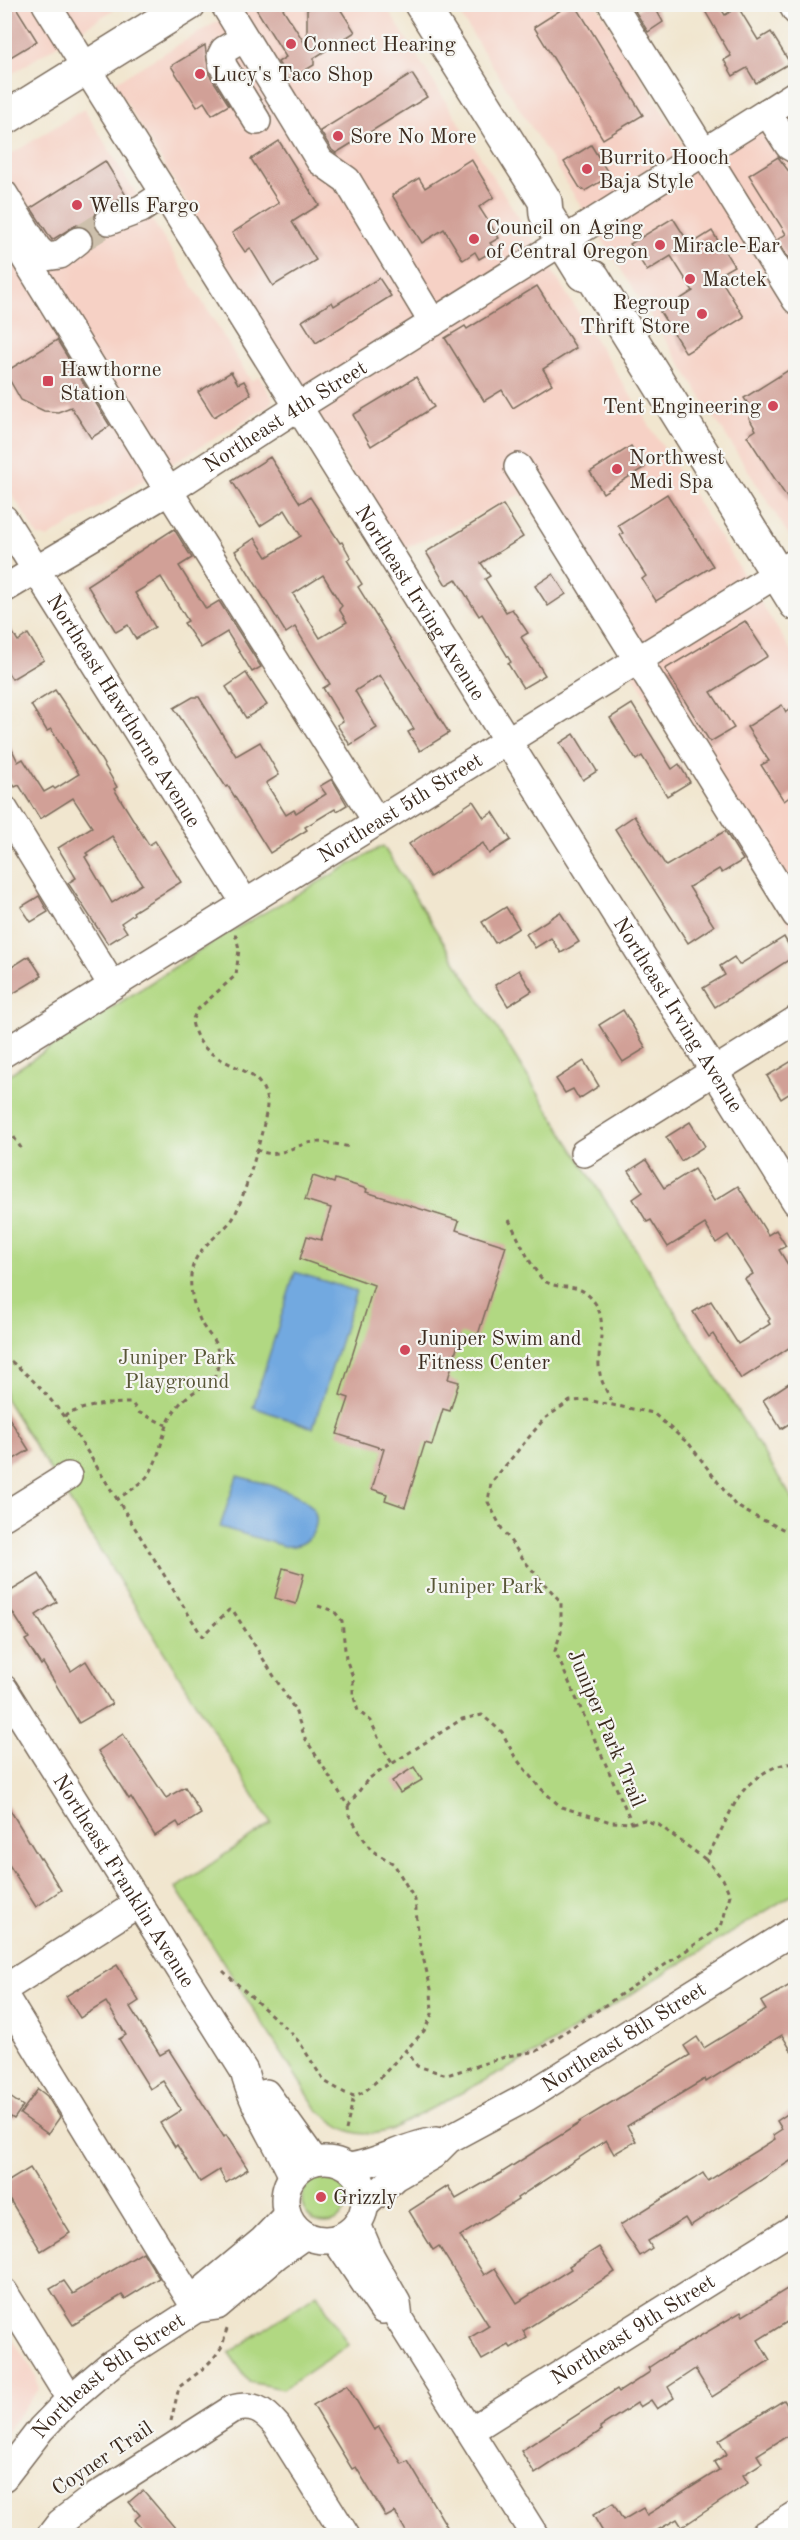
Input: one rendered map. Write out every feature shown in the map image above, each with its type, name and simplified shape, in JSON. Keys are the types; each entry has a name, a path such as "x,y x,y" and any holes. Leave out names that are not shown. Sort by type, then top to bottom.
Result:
{"main road":[{"path":"4,119 189,4"},
{"path":"421,4 545,201 546,214 595,267 593,277 786,567 795,604"}],"street":[{"name":"Northeast Irving Avenue","path":"46,4 795,1202"},
{"path":"224,4 320,161 347,180 434,323"},
{"path":"612,4 795,300"},
{"path":"792,4 795,11"},
{"path":"244,38 224,50 221,56 223,66 257,121"},
{"name":"Northeast 4th Street","path":"4,589 169,491 795,93"},
{"path":"767,112 789,146 795,150"},
{"path":"4,194 36,248 46,257 60,255 78,241"},
{"path":"109,221 141,209 164,194"},
{"path":"4,224 378,822"},
{"path":"518,467 795,915"},
{"name":"Northeast Hawthorne Avenue","path":"4,519 245,903"},
{"name":"Northeast 5th Street","path":"4,1053 786,567"},
{"path":"4,808 112,985"},
{"path":"584,1153 795,1020"},
{"path":"4,1516 68,1476"},
{"name":"Northeast Franklin Avenue","path":"4,1689 244,2071 249,2092 278,2144 303,2168"},
{"path":"4,1989 139,1903"},
{"name":"Northeast 8th Street","path":"361,2214 395,2177 433,2155 449,2139 527,2097 795,1929"},
{"path":"4,1995 196,2309"},
{"name":"Northeast 8th Street","path":"349,2167 370,2164 425,2142 449,2139"},
{"path":"361,2214 347,2233 335,2239 325,2240 305,2235 294,2226 287,2214 284,2201 286,2187 303,2168 332,2160 349,2167 362,2184 361,2214 371,2257 397,2304 399,2319 535,2535"},
{"name":"Northeast 8th Street","path":"196,2309 203,2290 263,2240 287,2214"},
{"name":"Northeast 9th Street","path":"470,2431 795,2227"},
{"name":"Northeast 8th Street","path":"4,2477 41,2429 70,2398 111,2364 196,2309 217,2306 277,2255 305,2235"},
{"path":"335,2239 383,2311 399,2319"},
{"path":"4,2292 70,2398"},
{"path":"50,2535 60,2523 87,2502 171,2446 232,2409 245,2405 266,2413 277,2426 346,2535"},
{"path":"762,2535 795,2515"}],"path":[{"path":"117,1499 137,1487 149,1473 165,1428 187,1397 213,1380 219,1367 219,1351 195,1308 191,1288 192,1269 203,1249 233,1217 242,1199 267,1116 267,1100 262,1087 243,1069 227,1065 212,1056 197,1041 192,1021 197,1010 237,975 240,949 236,936 229,937"},
{"path":"4,1122 23,1151"},
{"path":"256,1149 263,1154 278,1155 315,1142 351,1147"},
{"path":"509,1220 533,1268 546,1282 581,1288 594,1301 602,1315 598,1345 600,1375 613,1405"},
{"path":"4,1356 33,1377 54,1400 202,1636 229,1610 234,1612 295,1710 305,1738 348,1806 349,1815 371,1850 394,1864 415,1900 418,1941 430,1989 432,2014 423,2031 379,2079 354,2096 346,2130"},
{"name":"Juniper Park Trail","path":"348,1806 368,1779 462,1719 482,1715 502,1732 515,1757 538,1786 561,1807 611,1822 632,1823 555,1651 561,1632 561,1602 526,1563 502,1529 488,1502 491,1483 544,1419 556,1409 570,1401 587,1400 653,1413 690,1445 735,1505 795,1534"},
{"path":"64,1416 79,1408 132,1403 138,1412 165,1428"},
{"path":"318,1606 334,1611 342,1621 346,1659 353,1677 353,1694 358,1711 371,1721 392,1763"},
{"path":"705,1859 716,1844 739,1796 759,1776 787,1763 795,1764"},
{"path":"406,2050 417,2066 447,2075 508,2056 537,2051 721,1928 730,1895 723,1879 705,1859 659,1825 644,1820 632,1823"},
{"path":"223,1971 290,2032 324,2081 354,2096"},
{"name":"Coyner Trail","path":"171,2423 179,2387 202,2370 222,2347 225,2332 231,2323"}],"shaded area":[{"path":"5,5 121,5 5,78"},
{"path":"245,5 385,5 795,657 795,934 521,494 400,551 114,83"},
{"path":"454,5 597,5 698,169 795,107 795,545"},
{"path":"84,109 251,381 259,377 273,399 269,406 47,538 38,536 5,483 5,158"},
{"path":"4,2325 36,2376 39,2389 5,2433"}],"green space":[{"name":"Juniper Park","path":"383,846 795,1503 795,1893 526,2059 390,2130 359,2134 343,2128 317,2109 176,1888 271,1823 5,1398 5,1077 221,937"},
{"path":"330,2177 342,2183 347,2191 347,2209 342,2217 334,2222 320,2223 308,2217 303,2209 302,2195 308,2183 316,2178"},
{"path":"317,2294 348,2345 283,2389 249,2382 229,2353"}],"water":[{"path":"295,1272 356,1291 313,1428 253,1407"},
{"path":"237,1476 277,1487 305,1500 313,1509 316,1521 310,1537 300,1544 284,1546 220,1527"}],"building":[{"path":"4,4 14,4 37,41 4,61"},
{"path":"253,4 280,4 307,47 307,10 316,4 337,4 355,32 314,58 314,65 289,80 278,62 286,57"},
{"path":"570,4 575,4 643,115 603,139 534,27"},
{"path":"646,4 653,4 663,22 648,32 635,11"},
{"path":"701,4 718,4 725,15 738,7 758,40 771,32 790,63 756,83 747,68 733,76 724,60 731,56"},
{"name":"Lucy's Taco Shop","path":"205,45 209,74 229,105 212,115 204,102 197,107 171,66"},
{"path":"412,74 427,97 336,153 332,150 320,131"},
{"path":"279,141 319,205 292,222 316,260 273,286 250,248 245,252 232,233 279,203 251,159"},
{"name":"Burrito Hooch Baja Style","path":"591,145 610,176 585,191 580,188 564,162"},
{"path":"778,157 790,173 795,170 795,269 777,240 786,234 749,175"},
{"path":"471,159 494,197 479,207 499,238 490,243 495,250 479,259 475,252 463,260 444,229 422,243 392,195 419,178 425,188"},
{"name":"Wells Fargo","path":"105,161 127,197 103,206 97,211 94,226 99,233 105,236 93,243 90,231 83,226 76,225 52,240 31,208"},
{"path":"673,218 690,245 712,231 734,266 718,275 744,317 686,353 660,312 693,291 671,256 647,271 630,244"},
{"path":"379,278 391,296 316,343 302,321 332,302 334,306"},
{"path":"537,286 576,348 543,369 552,384 513,408 502,390 484,401 445,338 465,326 467,329"},
{"name":"Hawthorne Station","path":"57,340 110,426 91,438 71,407 58,412 44,411 21,400 5,372"},
{"name":"Tent Engineering","path":"795,366 795,510 747,436 756,430 749,418 755,415 744,398"},
{"path":"231,372 238,384 244,381 251,394 214,417 198,392"},
{"path":"416,377 434,407 371,446 353,415"},
{"name":"Northwest Medi Spa","path":"631,446 645,467 603,493 590,472"},
{"path":"270,457 300,503 310,497 340,543 342,542 351,558 347,560 362,584 358,587 449,733 420,751 408,732 414,729 380,675 355,691 377,728 350,745 337,725 343,721 323,688 330,684 295,627 286,633 235,551 255,538 267,557 301,536 285,510 260,526 232,481","holes":["323,575 342,606 339,609 347,622 320,638 293,594"]},
{"path":"667,494 713,566 656,601 642,579 646,576 620,535 623,533 618,525"},
{"path":"503,505 523,537 481,563 490,576 485,579 506,612 512,609 528,633 521,637 545,675 523,688 508,664 511,662 482,614 479,616 456,579 446,585 426,552"},
{"path":"174,529 192,558 179,566 206,609 219,601 261,667 252,672 227,632 201,648 184,623 188,621 161,577 135,593 155,627 136,639 128,625 116,632 87,585"},
{"path":"553,574 566,594 548,606 535,586"},
{"path":"4,619 18,641 28,634 44,660 12,679 4,667"},
{"path":"745,621 768,656 711,692 734,728 710,742 665,669"},
{"path":"246,673 267,705 246,718 226,687"},
{"path":"55,690 96,751 117,787 114,789 149,845 155,841 181,882 133,912 134,914 121,923 127,932 108,944 68,883 76,878 58,848 92,827 73,798 40,819 19,785 15,787 4,771 4,733 18,762 23,759 44,792 53,787 55,789 79,774 51,729 47,731 31,705","holes":["112,836 142,884 112,903 85,857 88,855 86,853"]},
{"path":"193,697 199,697 236,756 260,742 279,775 266,783 286,815 294,810 296,813 326,794 320,786 332,779 347,805 337,811 335,809 305,827 307,830 270,853 228,786 226,787 174,708"},
{"path":"632,704 672,769 679,764 690,782 667,796 642,756 636,760 610,718"},
{"path":"782,705 786,712 795,706 795,793 784,801 761,765 769,761 747,727"},
{"path":"574,734 597,771 583,780 560,743"},
{"path":"473,801 484,818 493,812 511,840 489,854 483,843 430,877 409,844"},
{"path":"634,816 666,866 725,831 743,860 722,873 719,869 689,887 714,926 688,943 615,829"},
{"path":"39,896 48,912 31,922 21,907"},
{"path":"506,907 519,928 495,943 482,922"},
{"path":"560,912 579,942 561,953 551,938 535,948 526,934"},
{"path":"784,937 795,956 715,1007 703,988 725,975 720,966 734,957 739,965"},
{"path":"29,956 42,976 4,999 4,972"},
{"path":"519,970 532,991 508,1006 495,985"},
{"path":"623,1010 646,1048 623,1062 599,1025"},
{"path":"795,1059 795,1090 781,1099 767,1076"},
{"path":"584,1061 599,1086 579,1099 573,1089 565,1093 556,1079"},
{"path":"690,1122 705,1146 681,1161 666,1137"},
{"path":"646,1160 664,1188 694,1169 714,1201 738,1186 768,1235 776,1230 786,1246 779,1250 795,1276 795,1344 741,1379 713,1334 709,1337 693,1312 711,1301 738,1344 770,1324 768,1321 770,1319 745,1279 753,1274 728,1235 716,1243 705,1224 668,1247 651,1220 647,1222 633,1199 643,1192 629,1171"},
{"name":"Juniper Swim and Fitness Center","path":"313,1176 334,1183 335,1179 367,1189 366,1192 459,1221 456,1230 506,1246 477,1338 461,1334 448,1379 459,1382 450,1411 443,1409 432,1445 425,1443 405,1507 385,1500 387,1494 372,1489 384,1449 337,1434 349,1398 340,1395 374,1285 300,1259 307,1236 321,1240 331,1208 305,1200"},
{"path":"795,1379 795,1420 781,1429 763,1400"},
{"path":"4,1410 29,1450 4,1465"},
{"path":"283,1568 304,1574 296,1604 275,1598"},
{"path":"39,1574 57,1602 36,1615 71,1671 86,1661 112,1704 79,1723 43,1663 41,1665 25,1640 29,1638 4,1599 4,1595"},
{"path":"123,1734 166,1798 185,1787 201,1814 180,1827 177,1822 155,1836 98,1751"},
{"path":"414,1767 422,1780 400,1793 392,1781"},
{"path":"4,1800 61,1890 36,1907 4,1857"},
{"path":"117,1965 139,2001 130,2007 160,2055 169,2050 224,2137 226,2135 248,2169 226,2183 219,2170 200,2182 177,2145 175,2147 160,2123 181,2110 163,2081 150,2089 119,2039 126,2035 106,2002 80,2018 66,1996"},
{"path":"795,1982 795,2057 782,2035 706,2082 705,2079 627,2126 636,2141 614,2154 606,2140 460,2236 484,2275 495,2268 517,2303 571,2269 569,2266 599,2247 615,2272 523,2331 527,2338 511,2348 509,2345 482,2360 469,2338 489,2326 439,2246 433,2250 409,2211 448,2186 456,2199 501,2173 579,2122 690,2055 684,2046 697,2037 704,2048 766,2010 761,2002"},
{"path":"38,2089 47,2096 60,2117 48,2134 20,2114"},
{"path":"4,2093 23,2106 14,2119 4,2113"},
{"path":"795,2109 795,2158 690,2226 685,2218 648,2241 652,2248 640,2256 620,2225 703,2173 708,2181 775,2139 773,2135 782,2129 777,2121"},
{"path":"30,2168 70,2233 41,2251 4,2190 4,2184"},
{"path":"143,2252 159,2278 125,2299 122,2295 73,2325 50,2289 64,2281 73,2294"},
{"path":"795,2284 795,2317 758,2340 770,2360 712,2397 695,2369 668,2387 674,2398 657,2409 651,2400 640,2407 637,2403 600,2427 602,2430 535,2474 521,2451 617,2389 619,2392 650,2372 648,2368 666,2356 741,2312 743,2316"},
{"path":"347,2385 374,2430 379,2427 402,2464 408,2461 452,2535 408,2535 395,2512 386,2517 356,2467 352,2469 313,2405"},
{"path":"784,2400 795,2418 795,2431 757,2455 762,2463 743,2475 748,2483 682,2527 677,2519 649,2535 597,2535 603,2532 593,2515 613,2503 623,2520 643,2508 647,2515 719,2470 714,2462 727,2454 719,2440"},
{"path":"143,2490 181,2535 147,2535 134,2520 140,2515 129,2502"}],"tunnel":[{"path":"78,241 109,221"}],"place":[{"name":"Connect Hearing","path":"291,44"},
{"name":"Lucy's Taco Shop","path":"200,74"},
{"name":"Sore No More","path":"338,136"},
{"name":"Burrito Hooch Baja Style","path":"587,169"},
{"name":"Wells Fargo","path":"77,205"},
{"name":"Council on Aging of Central Oregon","path":"474,239"},
{"name":"Miracle-Ear","path":"660,245"},
{"name":"Mactek","path":"690,279"},
{"name":"Regroup Thrift Store","path":"702,314"},
{"name":"Hawthorne Station","path":"48,381"},
{"name":"Tent Engineering","path":"773,406"},
{"name":"Northwest Medi Spa","path":"617,469"},
{"name":"Juniper Swim and Fitness Center","path":"405,1350"},
{"name":"Grizzly","path":"321,2197"}],"park label":[{"name":"Juniper Park Playground","path":"177,1369"}]}
